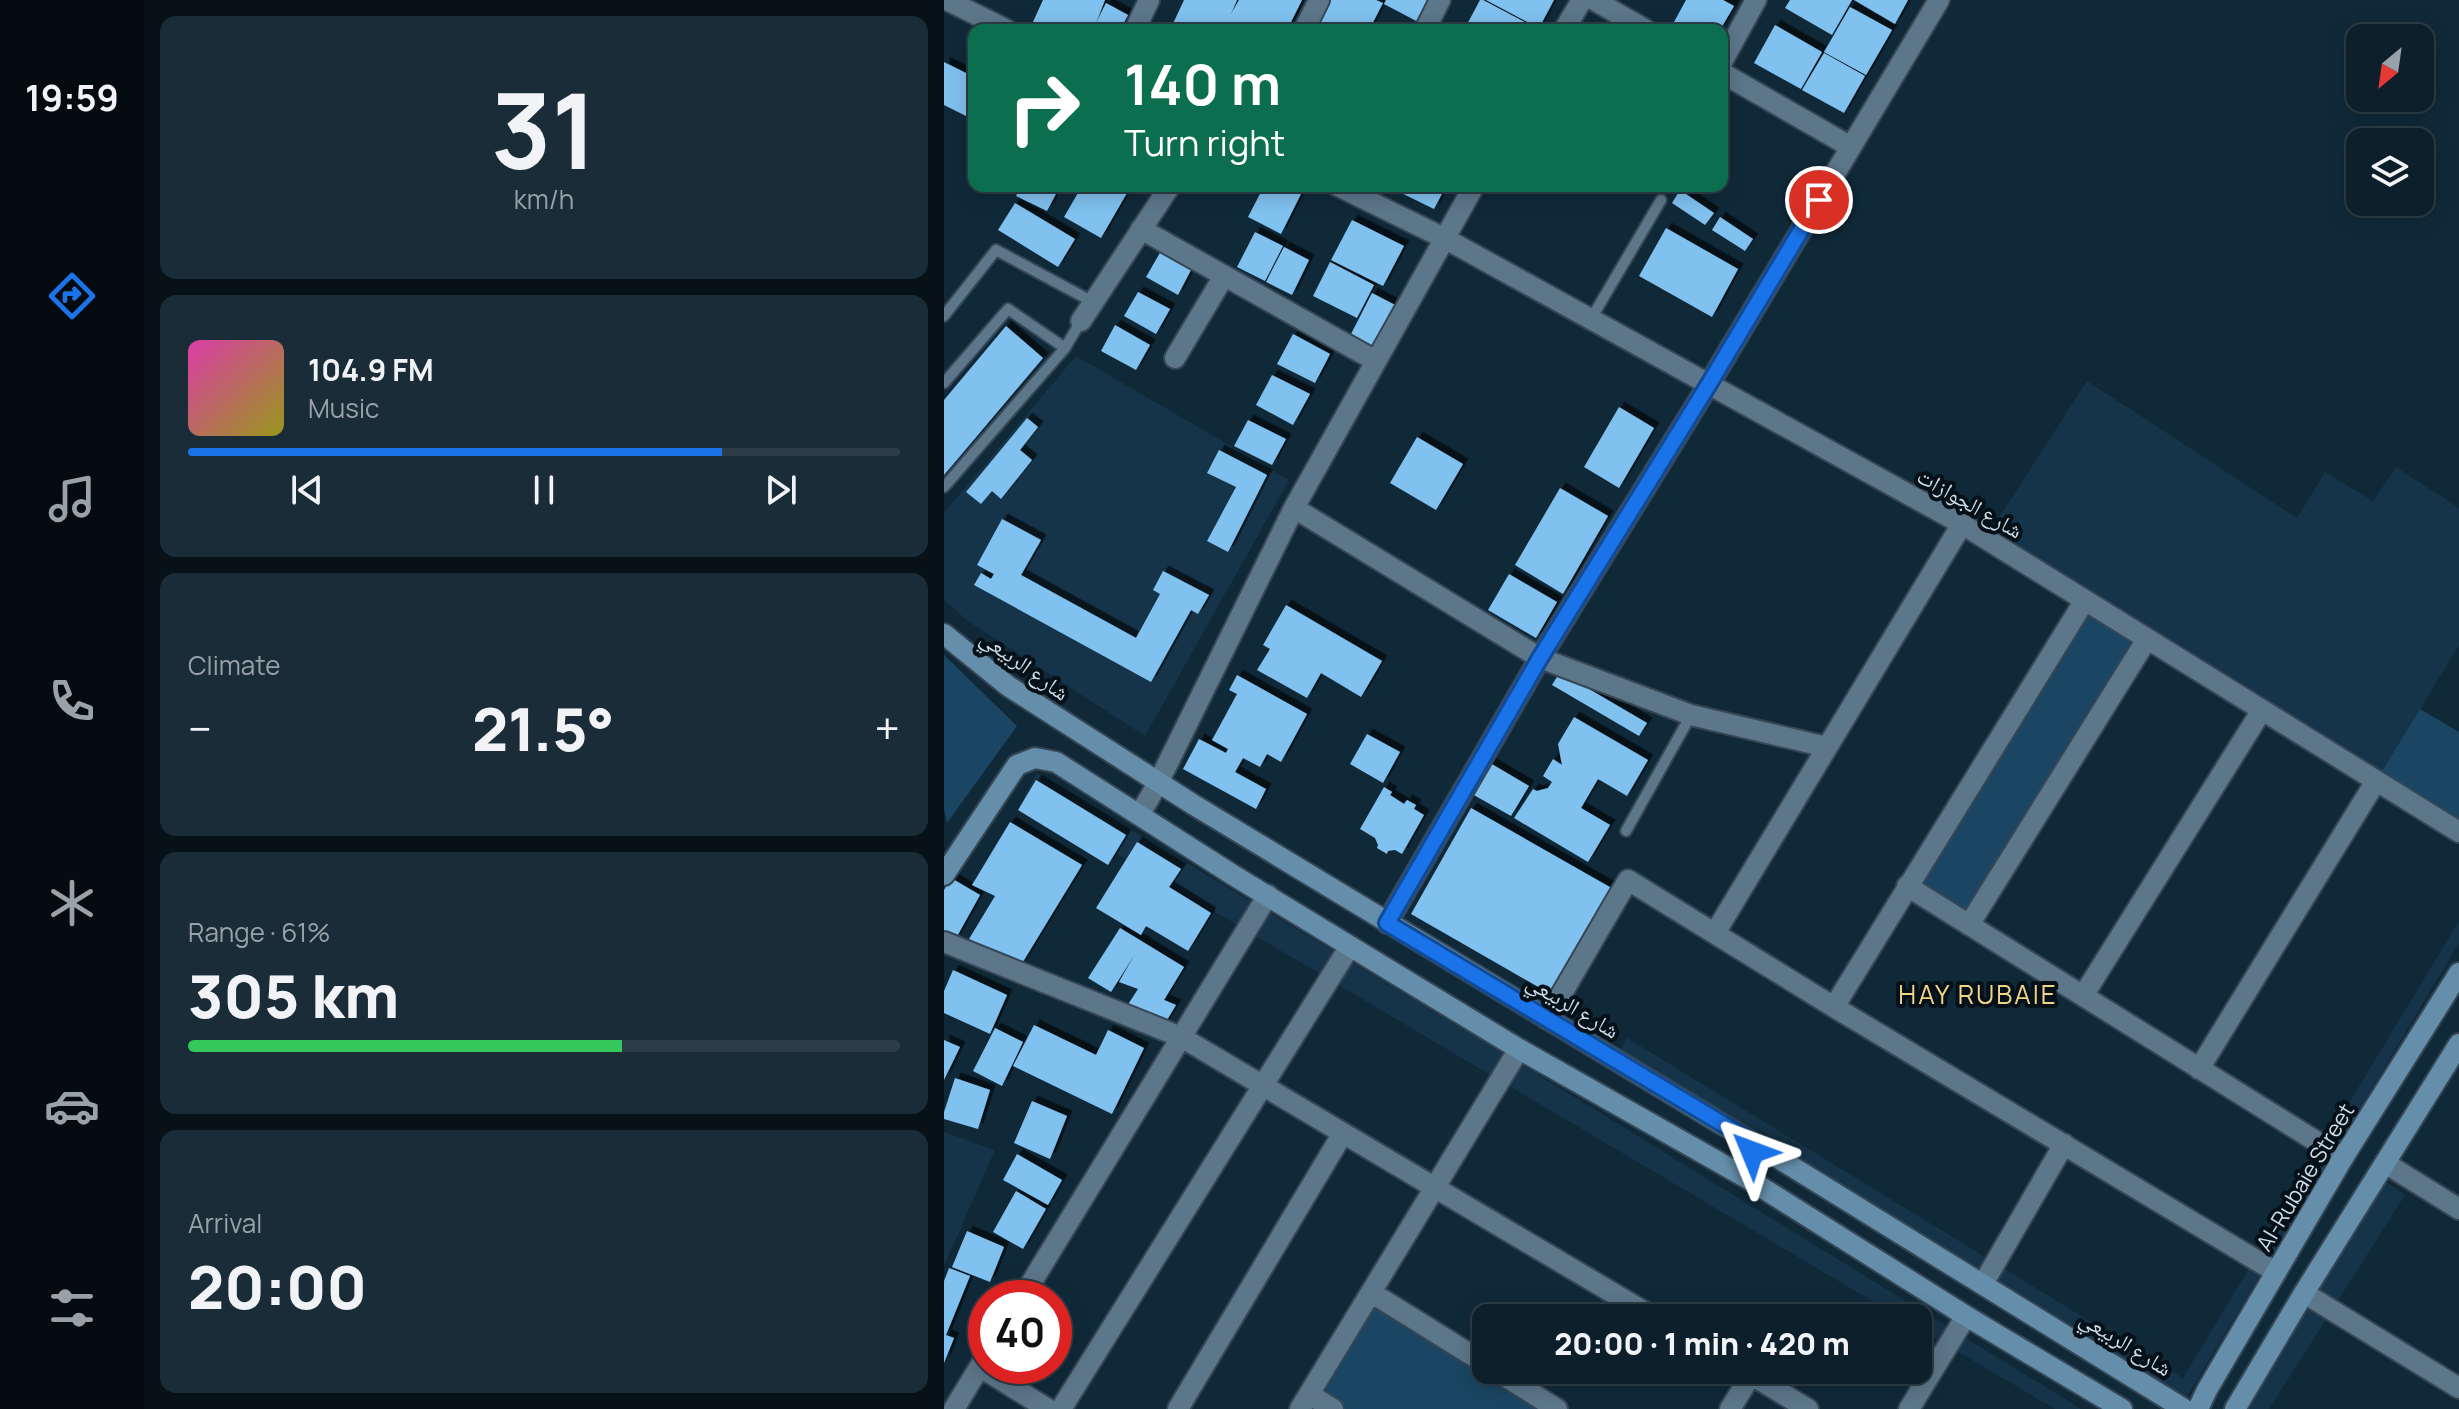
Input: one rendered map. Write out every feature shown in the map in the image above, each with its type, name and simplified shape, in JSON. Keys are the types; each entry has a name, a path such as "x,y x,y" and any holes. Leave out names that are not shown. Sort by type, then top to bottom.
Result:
{"street":[{"path":"947,0 995,24"},
{"path":"1138,24 1149,0"},
{"path":"1307,24 1319,0"},
{"path":"1428,24 1440,0"},
{"path":"1568,24 1582,0"},
{"path":"1594,0 1636,24"},
{"path":"1728,51 1756,0"},
{"path":"1387,923 1540,658 1709,384 1939,0"},
{"path":"1728,76 1851,147"},
{"path":"1081,321 1166,192"},
{"name":"شارع الجوازات","path":"1353,192 1444,238 1962,524 2459,832"},
{"path":"1140,814 1294,508 1471,192"},
{"path":"1141,229 1376,361"},
{"path":"1175,358 1224,276"},
{"path":"1294,508 1540,658 1691,715 1827,747"},
{"path":"1715,933 1962,524"},
{"path":"1834,1007 2085,600"},
{"name":"شارع الربيعي","path":"944,634 1008,686 1158,783 1746,1138 2179,1406"},
{"path":"1969,925 2147,639"},
{"path":"2083,996 2262,710"},
{"path":"944,875 1013,770 1029,759 1056,762 1519,1049 1727,1167 2122,1409"},
{"path":"2199,1069 2376,781"},
{"path":"1547,1019 1628,880 2276,1272"},
{"path":"1907,886 2343,1158"},
{"path":"1033,1280 1268,895"},
{"path":"944,942 1181,1037 1631,1304"},
{"path":"1061,1409 1350,946"},
{"name":"Al-Rubaie Street","path":"2205,1403 2276,1272 2343,1158 2459,973"},
{"path":"2235,1409 2459,1044"},
{"path":"1333,1409 1305,1402 1519,1049"},
{"path":"1178,1409 1343,1133"},
{"path":"1727,1167 1741,1168 1749,1162 1752,1152 1746,1138"},
{"path":"1983,1284 2064,1144"},
{"path":"1769,1193 1762,1177 1766,1167 1775,1162 1791,1166"},
{"path":"2385,1163 2459,1209"},
{"path":"1372,1293 1472,1355"},
{"path":"2304,1293 2459,1388"},
{"path":"1909,1409 1966,1316"},
{"path":"954,1409 969,1384"},
{"path":"1013,1384 1048,1409"},
{"path":"1517,1384 1557,1409"},
{"path":"1730,1409 1741,1384"},
{"path":"1767,1384 1808,1409"},
{"path":"2179,1406 2193,1401 2205,1403"}],"lane":[{"path":"1591,319 1661,200"},
{"path":"944,316 996,250 1093,302"},
{"path":"944,383 1008,309 1065,348"},
{"path":"944,487 1065,348 1081,321"},
{"path":"1626,831 1691,715"}],"shaded area":[{"path":"1076,356 1289,480 1145,736 968,621 944,600 944,513"},
{"path":"2087,381 2297,518 2325,472 2373,501 2396,467 2459,508 2459,645 2380,775 1990,532"},
{"path":"2085,600 2147,639 1969,925 1907,886"},
{"path":"944,655 1017,726 947,823 944,809"},
{"path":"2420,709 2459,732 2459,832 2376,781"},
{"path":"1037,773 1506,1055 1910,1304 1877,1304 1023,798"},
{"path":"2459,921 2459,943 2185,1400 1617,1055 1627,1038 2183,1378"},
{"path":"944,1132 995,1150 944,1266"},
{"path":"2385,1181 2405,1195 2269,1409 2246,1409"},
{"path":"1372,1293 1472,1356 1472,1384 1517,1384 1557,1409 1333,1409 1309,1394"},
{"path":"1932,1317 2081,1409 2055,1409 1932,1336"}],"building":[{"path":"1043,0 1105,0 1096,23 1106,3 1128,15 1123,24 1032,24"},
{"path":"1184,0 1237,0 1231,14 1239,0 1302,0 1290,24 1173,24"},
{"path":"1327,0 1376,0 1383,3 1372,24 1315,24"},
{"path":"1386,0 1432,0 1420,23 1384,4"},
{"path":"1480,0 1483,0 1529,24 1467,24"},
{"path":"1486,0 1554,0 1541,24 1531,24"},
{"path":"1686,0 1723,0 1734,6 1724,24 1674,22"},
{"path":"1790,0 1852,0 1832,35 1785,8"},
{"path":"1854,0 1908,0 1895,24"},
{"path":"1850,7 1892,30 1866,75 1824,52"},
{"path":"1775,25 1822,52 1801,89 1754,63"},
{"path":"1824,53 1865,76 1844,113 1802,90"},
{"path":"944,62 968,74 968,117 944,105"},
{"path":"1018,192 1057,192 1047,211 1016,196"},
{"path":"1079,192 1128,192 1101,238 1064,217"},
{"path":"1261,192 1301,194 1281,234 1248,217"},
{"path":"1399,192 1443,192 1434,209"},
{"path":"1679,192 1683,192 1714,213 1705,225 1672,203"},
{"path":"1015,203 1075,239 1058,267 998,230"},
{"path":"1720,217 1753,239 1745,251 1712,230"},
{"path":"1352,220 1404,246 1383,286 1331,260"},
{"path":"1666,228 1738,269 1712,317 1639,276"},
{"path":"1255,232 1283,246 1265,281 1237,267"},
{"path":"1284,247 1309,260 1292,295 1266,282"},
{"path":"1161,251 1192,268 1178,295 1146,277"},
{"path":"1330,262 1374,285 1357,318 1313,296"},
{"path":"1138,292 1170,309 1156,334 1124,316"},
{"path":"1372,293 1397,306 1375,349 1350,336"},
{"path":"1115,325 1150,345 1136,370 1101,351"},
{"path":"1006,326 1043,358 944,475 944,400"},
{"path":"1293,334 1330,354 1315,383 1277,364"},
{"path":"1272,375 1310,394 1293,425 1256,405"},
{"path":"1619,407 1654,428 1619,488 1584,467"},
{"path":"1027,418 1038,427 1020,450 1032,460 1001,499 992,491 981,504 966,492"},
{"path":"1248,420 1286,439 1272,465 1234,446"},
{"path":"1417,437 1463,464 1436,510 1390,483"},
{"path":"1219,450 1267,475 1228,552 1207,541 1236,487 1207,473"},
{"path":"1560,488 1608,516 1563,594 1515,565"},
{"path":"1002,519 1041,540 1021,575 1136,638 1160,594 1153,590 1163,571 1209,595 1198,614 1191,610 1151,682 974,585 981,573 991,579 994,574 977,565"},
{"path":"1509,574 1557,602 1536,638 1488,610"},
{"path":"1286,605 1382,661 1361,697 1321,673 1307,698 1257,670 1270,649 1263,645"},
{"path":"1560,672 1647,723 1639,736 1552,685"},
{"path":"1237,675 1307,714 1281,762 1267,754 1260,767 1243,758 1235,772 1266,789 1256,809 1183,769 1199,739 1226,753 1228,749 1212,740 1237,694 1229,690"},
{"path":"1574,717 1648,760 1627,796 1598,779 1581,808 1610,825 1588,862 1514,818 1533,789 1548,788 1552,782 1543,776 1553,759 1562,765 1558,744"},
{"path":"1367,734 1400,752 1383,783 1350,764"},
{"path":"1490,763 1529,786 1511,816 1472,794"},
{"path":"1036,780 1126,835 1108,865 1018,810"},
{"path":"1384,787 1404,804 1407,800 1416,805 1414,809 1424,815 1402,854 1395,850 1387,854 1377,848 1375,838 1360,829"},
{"path":"1471,808 1615,890 1554,996 1411,914"},
{"path":"1010,822 1082,865 1021,965 969,939 995,896 972,885"},
{"path":"1137,842 1181,869 1169,887 1211,913 1188,951 1146,926 1141,935 1096,908"},
{"path":"951,878 980,895 955,940 944,934 944,890"},
{"path":"1120,928 1184,967 1164,1000 1176,1005 1164,1025 1125,1009 1138,989 1119,982 1135,954 1111,992 1088,978"},
{"path":"953,970 1007,995 990,1034 944,1013 944,991"},
{"path":"1034,1025 1096,1055 1108,1030 1144,1048 1112,1114 1013,1066"},
{"path":"995,1028 1023,1042 1002,1086 973,1071"},
{"path":"944,1040 960,1047 944,1080"},
{"path":"955,1078 990,1090 978,1129 944,1119"},
{"path":"1032,1101 1067,1116 1050,1159 1014,1143"},
{"path":"1017,1154 1062,1180 1048,1205 1003,1180"},
{"path":"1016,1191 1046,1209 1023,1249 993,1232"},
{"path":"967,1231 1004,1247 991,1280 952,1267"},
{"path":"949,1268 970,1276 946,1335 954,1338 944,1363 944,1281"}],"district":[{"name":"HAY RUBAIE","path":"1978,995"}],"route":[{"path":"1752,1152 1746,1138 1387,923 1540,658 1819,200"}]}
